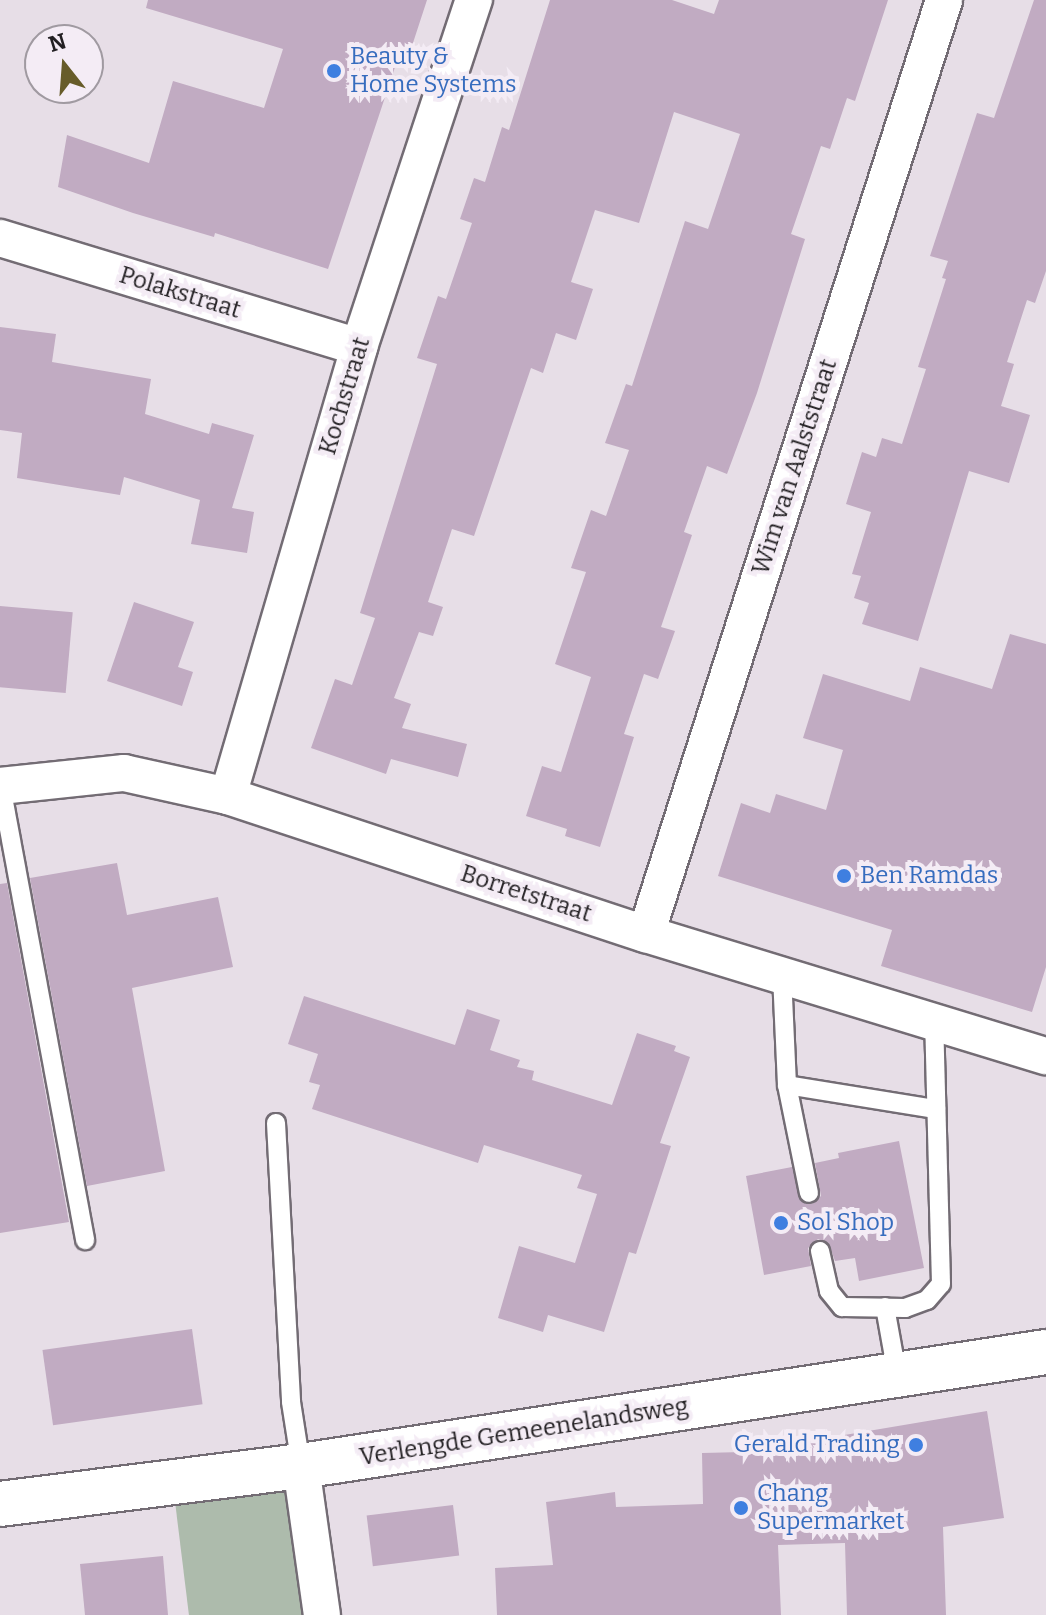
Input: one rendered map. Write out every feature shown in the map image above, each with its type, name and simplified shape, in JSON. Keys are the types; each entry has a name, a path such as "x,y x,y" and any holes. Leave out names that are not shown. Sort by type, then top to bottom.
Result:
{"street":[{"name":"Kochstraat","path":"228,796 359,347 474,0"},
{"name":"Wim van Aalststraat","path":"646,934 944,0"},
{"name":"Polakstraat","path":"0,238 359,347"},
{"name":"Borretstraat","path":"0,786 124,773 228,796 646,934 1046,1056"},
{"name":"Verlengde Gemeenelandsweg","path":"0,1504 301,1466 1046,1352"},
{"path":"301,1466 322,1615"}],"lane":[{"path":"0,786 85,1240"},
{"path":"782,975 787,1085 809,1193"},
{"path":"820,1251 829,1291 842,1307 905,1308 927,1300 941,1284 934,1022"},
{"path":"787,1085 936,1109"},
{"path":"276,1123 291,1402 301,1466"},
{"path":"885,1307 897,1374"}],"green space":[{"path":"294,1486 310,1615 189,1615 175,1501"}],"building":[{"path":"148,0 427,0 411,49 402,46 328,269 215,233 214,237 133,213 58,187 67,135 149,163 173,81 264,108 283,49 146,8"},
{"path":"550,0 672,0 714,14 719,0 888,0 855,101 847,98 830,149 821,146 791,234 805,239 757,393 727,474 707,466 684,532 692,535 661,627 675,631 658,679 644,674 624,734 634,737 600,847 565,836 567,829 526,816 542,766 561,772 591,677 555,664 586,572 571,568 591,510 606,516 629,450 605,443 626,384 632,386 685,221 708,229 740,134 674,112 639,223 595,210 571,282 593,289 576,340 556,333 543,373 531,368 474,536 452,529 428,602 443,607 433,636 419,632 394,698 411,704 402,728 467,744 458,777 391,759 386,774 311,748 335,679 352,685 375,618 360,613 437,364 417,358 438,296 446,299 472,223 460,219 474,178 485,182 502,127 509,130"},
{"path":"1034,0 1046,0 1046,271 1035,303 1027,300 1007,362 1014,364 1001,406 1030,415 1009,483 969,471 918,641 862,624 869,603 854,598 861,576 852,574 871,512 846,504 862,452 876,457 882,438 902,444 926,369 918,367 946,279 942,278 948,261 930,256 977,113 994,118"},
{"path":"0,327 56,334 52,362 151,379 145,414 209,434 212,423 254,435 232,508 254,512 247,553 191,544 200,500 124,477 120,495 17,478 22,433 0,430"},
{"path":"134,602 194,622 178,667 193,672 182,706 107,681"},
{"path":"0,606 73,612 66,693 0,687"},
{"path":"1010,634 1046,644 1046,967 1032,1012 881,966 892,930 718,876 741,803 770,813 776,794 826,810 843,750 803,738 823,674 910,701 920,667 992,689"},
{"path":"117,863 127,915 218,897 233,967 132,988 165,1171 87,1186 30,878"},
{"path":"7,883 69,1222 0,1233 0,884"},
{"path":"304,996 455,1045 467,1009 500,1020 490,1050 520,1060 517,1067 534,1071 532,1080 612,1105 637,1033 676,1046 674,1051 690,1057 660,1143 671,1146 636,1254 629,1252 604,1332 548,1315 543,1332 498,1318 519,1246 575,1263 597,1194 577,1188 582,1175 484,1145 478,1163 312,1109 320,1085 309,1082 318,1054 288,1044"},
{"path":"899,1141 924,1268 859,1281 855,1258 835,1261 829,1244 818,1239 808,1248 811,1266 764,1275 746,1176 792,1167 800,1200 812,1204 821,1196 815,1163 839,1158 838,1153"},
{"path":"192,1329 203,1404 53,1425 42,1350"},
{"path":"987,1411 1004,1518 943,1527 946,1615 847,1615 845,1543 778,1545 781,1615 497,1615 495,1568 553,1565 546,1502 615,1492 616,1507 703,1504 702,1453 786,1451 785,1445"},
{"path":"453,1505 459,1556 373,1566 367,1516"},
{"path":"163,1556 168,1615 85,1615 80,1564"}],"place":[{"name":"Beauty & Home Systems","path":"334,71"},
{"name":"Ben Ramdas","path":"844,876"},
{"name":"Sol Shop","path":"781,1223"},
{"name":"Gerald Trading","path":"916,1445"},
{"name":"Chang Supermarket","path":"741,1508"}]}
